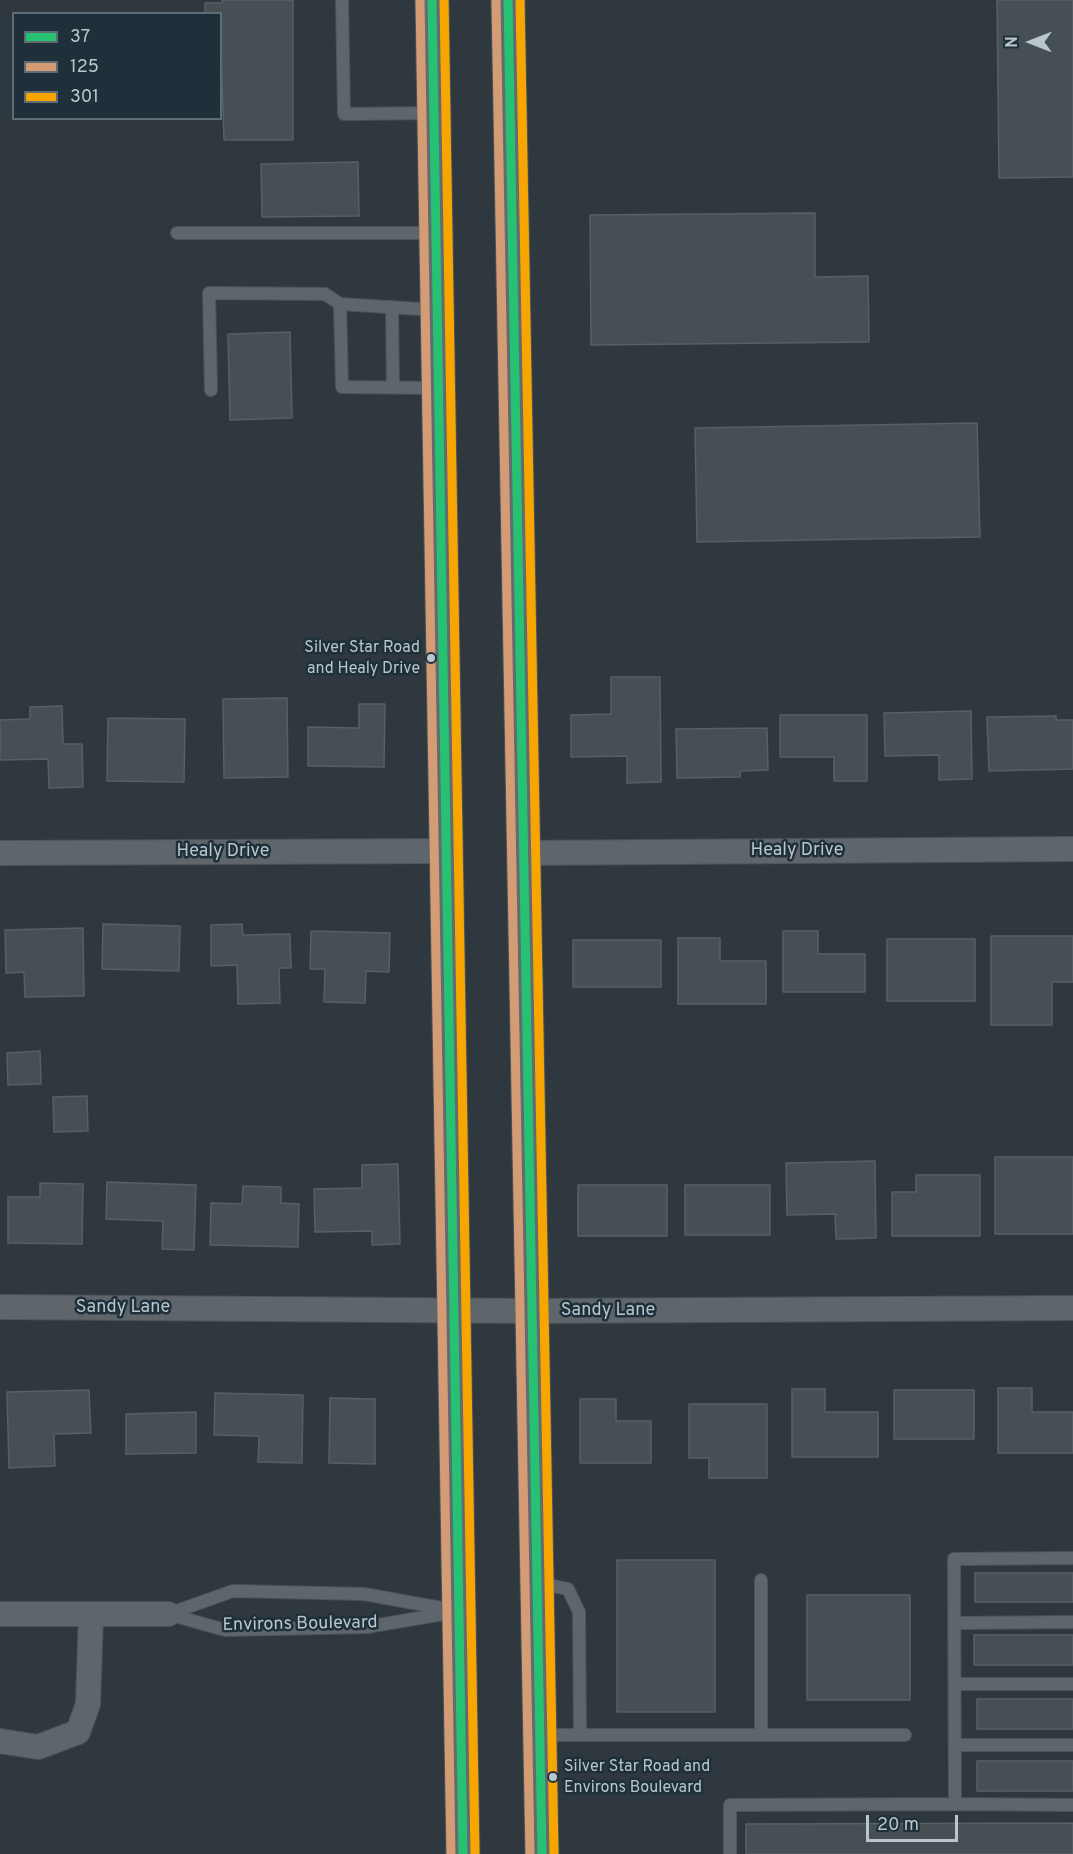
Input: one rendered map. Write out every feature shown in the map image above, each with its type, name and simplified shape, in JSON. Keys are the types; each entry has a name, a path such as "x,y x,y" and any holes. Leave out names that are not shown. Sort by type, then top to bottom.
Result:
{"main road":[{"path":"432,0 463,1854"},
{"path":"508,0 542,1854"}],"street":[{"name":"Healy Drive","path":"522,853 1073,849"},
{"name":"Healy Drive","path":"0,854 446,851"},
{"name":"Sandy Lane","path":"0,1307 532,1311 1073,1308"},
{"name":"Environs Boulevard","path":"0,1614 168,1614"},
{"path":"0,1741 38,1747 78,1732 88,1704 91,1614"}],"lane":[{"path":"342,0 345,114 434,113"},
{"path":"177,233 436,233"},
{"path":"211,390 209,293 325,294 340,303 437,310"},
{"path":"340,303 342,387 438,388"},
{"path":"393,307 393,387"},
{"path":"955,1804 954,1559 1073,1558"},
{"path":"761,1580 761,1735"},
{"path":"537,1583 568,1589 579,1612 580,1735"},
{"name":"Environs Boulevard","path":"168,1614 233,1591 364,1594 459,1611"},
{"name":"Environs Boulevard","path":"168,1614 225,1630 367,1627 459,1611"},
{"path":"954,1623 1073,1622"},
{"path":"955,1683 1073,1684"},
{"path":"540,1735 905,1735"},
{"path":"955,1745 1073,1745"},
{"path":"730,1854 730,1805 1073,1805"}],"building":[{"path":"222,0 293,0 293,140 224,140 222,12 205,12 205,3 222,3"},
{"path":"997,0 1073,0 1073,177 999,178"},
{"path":"358,162 359,216 262,217 261,164"},
{"path":"815,213 815,277 868,276 869,342 591,345 590,215"},
{"path":"290,332 292,418 230,420 228,334"},
{"path":"977,423 980,537 697,542 695,428"},
{"path":"611,677 660,677 661,782 627,783 627,756 571,757 571,715 611,714"},
{"path":"287,698 288,777 224,778 223,699"},
{"path":"359,704 385,704 384,767 308,766 308,727 359,728"},
{"path":"62,706 63,744 82,744 83,787 49,788 48,759 0,760 0,720 30,719 30,707"},
{"path":"971,711 972,779 939,780 939,755 885,756 884,713"},
{"path":"780,715 867,715 867,781 834,781 834,757 780,757"},
{"path":"1056,716 1056,720 1073,720 1073,769 989,771 987,717"},
{"path":"108,718 185,719 184,782 107,781"},
{"path":"767,728 768,770 740,771 740,777 677,778 676,729"},
{"path":"103,924 180,926 179,971 102,969"},
{"path":"242,924 243,935 290,934 291,968 279,968 280,1003 238,1004 237,965 211,966 211,925"},
{"path":"83,928 84,996 25,997 24,972 6,973 5,930"},
{"path":"311,931 390,933 389,972 366,971 365,1003 324,1002 325,969 310,969"},
{"path":"783,931 818,931 818,954 865,954 865,992 783,992"},
{"path":"991,936 1073,936 1073,982 1052,982 1052,1025 991,1025"},
{"path":"678,938 720,938 720,961 766,961 766,1004 678,1004"},
{"path":"887,939 975,939 975,1001 887,1001"},
{"path":"573,940 661,940 661,987 573,987"},
{"path":"40,1051 41,1084 8,1085 7,1053"},
{"path":"87,1096 88,1131 54,1132 53,1097"},
{"path":"995,1157 1073,1157 1073,1234 995,1234"},
{"path":"875,1161 876,1238 836,1239 835,1214 787,1215 786,1163"},
{"path":"398,1164 400,1244 372,1245 372,1231 315,1232 314,1189 362,1188 362,1165"},
{"path":"916,1175 980,1175 980,1236 892,1236 892,1192 916,1192"},
{"path":"107,1182 196,1185 194,1250 162,1249 163,1221 106,1219"},
{"path":"40,1183 83,1184 82,1244 8,1243 8,1197 40,1197"},
{"path":"578,1185 667,1185 667,1236 578,1236"},
{"path":"685,1185 770,1185 770,1235 685,1235"},
{"path":"243,1186 281,1187 281,1203 299,1204 298,1247 210,1245 211,1203 242,1204"},
{"path":"998,1388 1032,1388 1032,1412 1073,1412 1073,1453 998,1453"},
{"path":"792,1389 825,1389 825,1412 878,1412 878,1457 792,1457"},
{"path":"89,1390 91,1433 54,1434 55,1466 9,1468 7,1392"},
{"path":"894,1390 974,1390 974,1439 894,1439"},
{"path":"215,1393 303,1395 302,1463 258,1462 259,1436 214,1435"},
{"path":"330,1398 375,1399 375,1464 329,1463"},
{"path":"580,1399 616,1399 616,1421 651,1421 651,1463 580,1463"},
{"path":"689,1404 767,1404 767,1478 709,1478 709,1458 689,1458"},
{"path":"196,1412 196,1453 126,1454 126,1414"},
{"path":"617,1560 715,1560 715,1712 617,1712"},
{"path":"975,1573 1073,1573 1073,1602 975,1602"},
{"path":"807,1595 910,1595 910,1700 807,1700"},
{"path":"974,1635 1073,1635 1073,1665 974,1665"},
{"path":"977,1699 1073,1699 1073,1729 977,1729"},
{"path":"977,1761 1073,1761 1073,1791 977,1791"},
{"path":"1073,1823 1073,1854 746,1854 746,1824"}],"transit line":[{"name":"125","path":"420,0 451,1854"},
{"name":"37","path":"432,0 463,1854"},
{"name":"301","path":"444,0 475,1854"},
{"name":"125","path":"496,0 530,1854"},
{"name":"37","path":"508,0 542,1854"},
{"name":"301","path":"520,0 554,1854"}],"place":[{"name":"Silver Star Road and Healy Drive","path":"431,658"},
{"name":"Silver Star Road and Environs Boulevard","path":"553,1777"}]}
